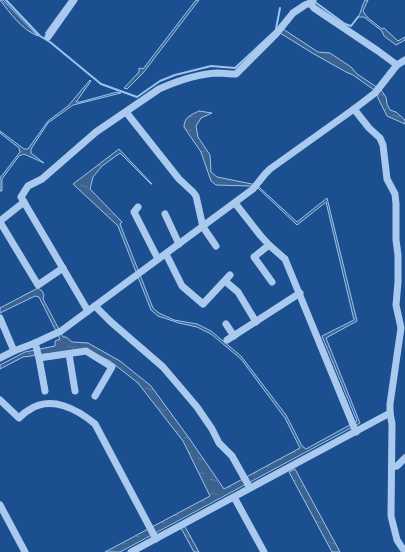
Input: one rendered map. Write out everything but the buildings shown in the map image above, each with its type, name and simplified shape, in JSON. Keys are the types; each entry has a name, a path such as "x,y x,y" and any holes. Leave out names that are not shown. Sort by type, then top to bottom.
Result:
{"street":[{"path":"48,37 74,0"},
{"path":"88,311 21,197 28,186 42,179 96,132 159,89 169,84 202,75 218,73 236,74 276,34 294,13 312,2 314,8 397,65"},
{"path":"0,358 58,332 158,260 255,187 270,169 354,109 377,90 397,65 405,60"},
{"path":"354,109 384,144 387,179 395,194 396,240 398,255 396,305 401,328 390,404 392,424 391,516 397,540 405,552"},
{"path":"126,112 179,179 196,196 203,226 216,246"},
{"path":"24,202 0,222 38,285 63,268"},
{"path":"235,203 260,235 285,259 354,427"},
{"path":"138,207 134,212 158,260"},
{"path":"164,214 179,244"},
{"path":"269,245 254,257 272,282"},
{"path":"166,254 182,286 203,304 230,275"},
{"path":"225,280 238,292 256,322"},
{"path":"227,340 300,294"},
{"path":"95,306 111,322 163,367 197,407 212,429 219,443 232,456 250,488"},
{"path":"0,318 14,351"},
{"path":"226,324 234,336"},
{"path":"35,343 45,391"},
{"path":"39,358 86,351 112,368 95,396"},
{"path":"69,354 75,391"},
{"path":"1,404 19,418 30,409 44,404 61,404 73,408 85,415 95,424 156,539"},
{"path":"131,552 234,497 354,427 390,413"},
{"path":"392,467 397,466 405,458"},
{"path":"234,497 264,552"},
{"path":"0,505 25,552"}],"water":[{"path":"0,0 3,0 38,36 27,30 12,16"},
{"path":"196,0 199,0 143,73 127,89 124,88 139,72 139,68 143,69"},
{"path":"365,0 368,0 363,11 367,17 382,29 384,28 398,41 405,37 405,40 396,45 384,36 382,31 364,17 358,17"},
{"path":"283,29 318,52 330,53 381,90 386,97 390,110 396,112 405,120 405,124 387,116 378,98 377,92 353,75 314,54 280,33"},
{"path":"90,80 91,81 76,102 117,92 121,93 73,105 48,123 31,149 31,153 44,163 24,154 19,156 2,179 2,191 0,191 0,178 20,152 19,148 0,133 0,131 24,149 28,149 48,121 68,106"},
{"path":"199,111 212,113 201,118 196,126 198,137 210,155 211,172 217,177 252,184 260,188 297,222 327,198 357,321 326,338 360,423 120,552 105,552 210,496 183,441 138,383 110,361 85,349 23,357 0,369 0,365 25,352 55,346 55,341 60,339 39,297 35,296 0,313 0,308 38,288 42,291 44,295 43,299 63,337 66,337 72,342 88,343 120,361 151,386 224,489 300,448 285,418 241,359 211,334 197,327 158,316 151,310 118,226 73,184 119,149 152,184 120,153 102,166 93,177 90,189 122,222 120,224 153,308 159,313 174,320 197,324 211,331 241,356 286,415 302,446 306,449 357,421 322,336 354,320 326,202 297,225 259,189 250,186 216,185 211,181 201,152 184,127 185,121 191,115"},
{"path":"295,469 340,552 332,552 289,472"},
{"path":"184,525 199,552 194,552 181,528"}],"waterway":[{"path":"6,0 40,36 50,42 101,84 137,97 160,81 175,75 211,66 235,68 277,29"},
{"path":"46,33 70,0"},
{"path":"315,2 345,24 351,26 358,17"},
{"path":"276,29 280,8"}]}
